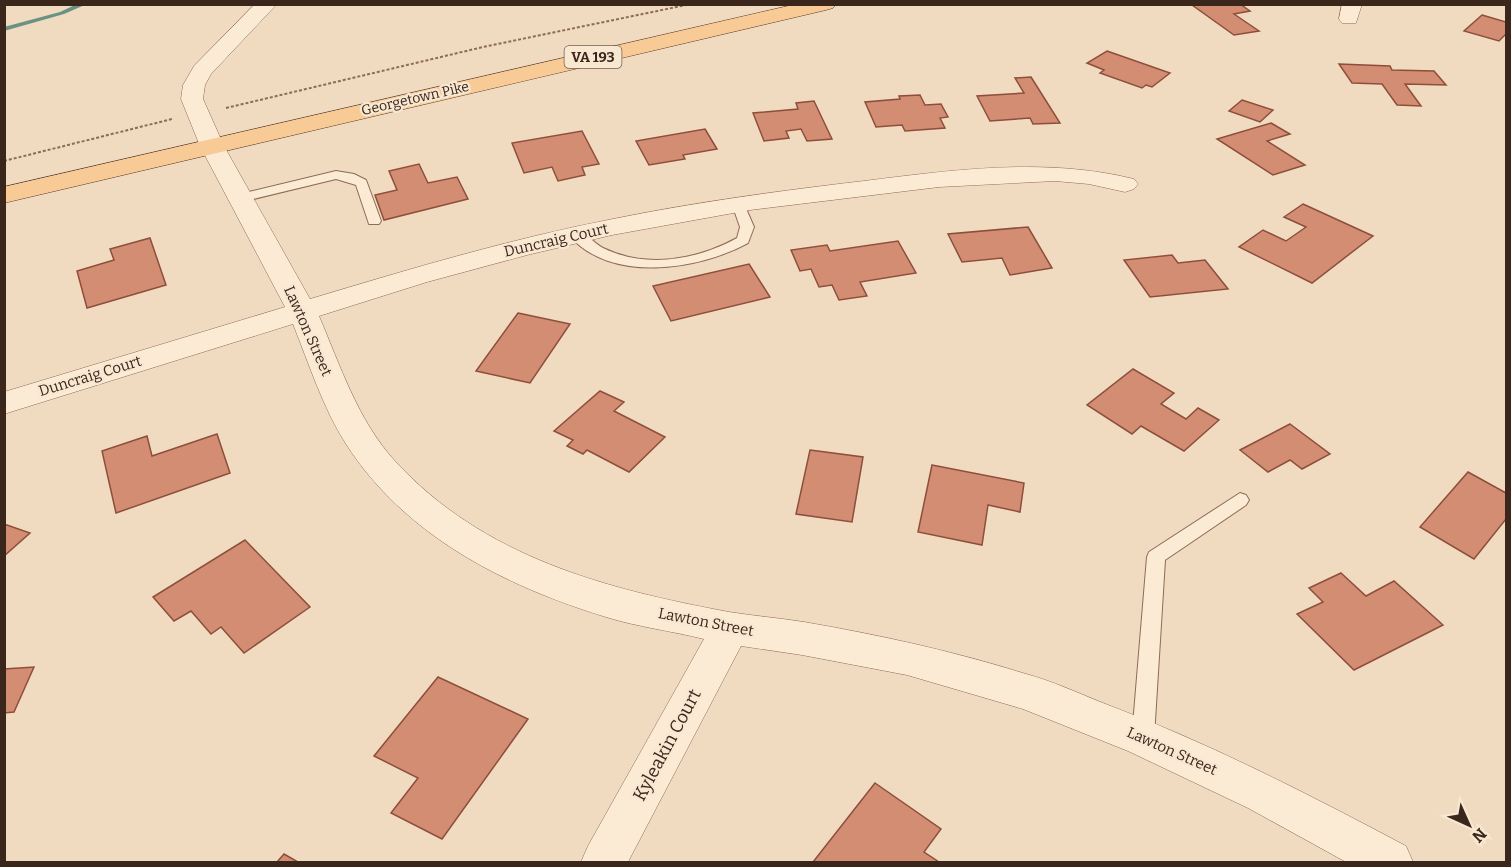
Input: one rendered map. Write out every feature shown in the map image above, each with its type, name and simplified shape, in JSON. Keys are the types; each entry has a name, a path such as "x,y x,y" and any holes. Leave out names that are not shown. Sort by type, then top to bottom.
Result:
{"main road":[{"name":"Georgetown Pike","path":"4,195 206,130 826,4"}],"street":[{"name":"Lawton Street","path":"267,4 202,71 194,85 192,99 241,198 302,311 332,383 358,435 382,469 422,508 475,546 538,578 608,602 730,628 802,638 907,658 1028,692 1143,736 1264,793 1390,862"},
{"name":"Duncraig Court","path":"4,403 417,276 576,235 738,204 845,188 1032,172 1089,176 1125,184"},
{"name":"Kyleakin Court","path":"604,862 730,628"}],"lane":[{"path":"241,198 336,175 343,176 362,183 375,221"},
{"path":"576,235 599,251 630,261 671,264 727,250 743,240 747,227 738,204"},
{"path":"1143,736 1156,557 1240,500"}],"path":[{"path":"4,161 144,124 206,130 503,43 691,4"}],"building":[{"path":"1240,4 1250,11 1234,14 1259,31 1234,35 1192,5"},
{"path":"1482,15 1506,22 1506,34 1499,41 1464,31"},
{"path":"1107,51 1170,73 1152,87 1146,85 1142,88 1100,73 1104,70 1087,63"},
{"path":"1339,64 1390,66 1392,70 1434,71 1446,85 1405,84 1421,106 1397,105 1382,84 1352,83"},
{"path":"1031,77 1060,123 1033,124 1030,118 990,121 977,96 1024,93 1015,78"},
{"path":"920,95 925,105 941,104 948,117 940,118 945,128 905,131 902,125 876,127 865,102 900,99 899,96"},
{"path":"1242,100 1273,110 1260,122 1229,111"},
{"path":"814,101 832,139 807,141 801,129 786,131 789,138 764,141 753,113 798,109 796,103"},
{"path":"1271,123 1290,134 1267,141 1305,165 1273,175 1217,139"},
{"path":"705,129 717,149 683,155 685,159 649,165 636,141"},
{"path":"582,131 599,164 582,167 585,175 558,181 552,167 524,173 512,143"},
{"path":"419,164 428,183 457,177 468,199 384,220 375,195 397,190 389,171"},
{"path":"1303,204 1373,236 1312,283 1239,247 1263,230 1286,241 1306,227 1284,217"},
{"path":"1028,227 1052,268 1010,275 1002,258 962,262 948,234"},
{"path":"150,238 166,285 87,308 77,271 114,260 110,249"},
{"path":"898,241 916,273 860,282 867,296 839,300 832,285 819,287 811,269 800,271 791,250 827,245 830,251"},
{"path":"1172,255 1178,263 1205,260 1228,289 1150,297 1124,260"},
{"path":"749,264 770,297 671,321 653,286"},
{"path":"518,313 570,324 530,383 476,371"},
{"path":"1133,369 1174,393 1161,404 1186,419 1198,408 1219,420 1184,451 1141,426 1132,434 1087,405"},
{"path":"600,391 624,402 614,411 665,437 629,472 587,450 583,454 567,446 573,440 554,431"},
{"path":"1290,424 1330,454 1302,469 1290,460 1268,472 1240,450"},
{"path":"217,434 230,473 116,513 102,451 147,436 152,456"},
{"path":"810,450 863,457 852,522 796,514"},
{"path":"932,465 1024,483 1020,512 988,505 982,545 918,532"},
{"path":"1468,472 1506,493 1506,519 1474,559 1420,527"},
{"path":"4,524 30,533 4,556"},
{"path":"245,540 310,607 244,653 221,627 211,634 191,611 174,621 153,597"},
{"path":"1341,573 1366,596 1394,581 1443,625 1354,670 1297,614 1323,602 1309,588"},
{"path":"34,667 14,712 4,713 4,669"},
{"path":"438,677 528,719 442,839 391,813 418,778 374,756"},
{"path":"875,783 941,829 924,852 939,862 813,862"},
{"path":"284,854 298,862 277,862"}],"waterway":[{"path":"4,29 62,13 84,4"}]}
